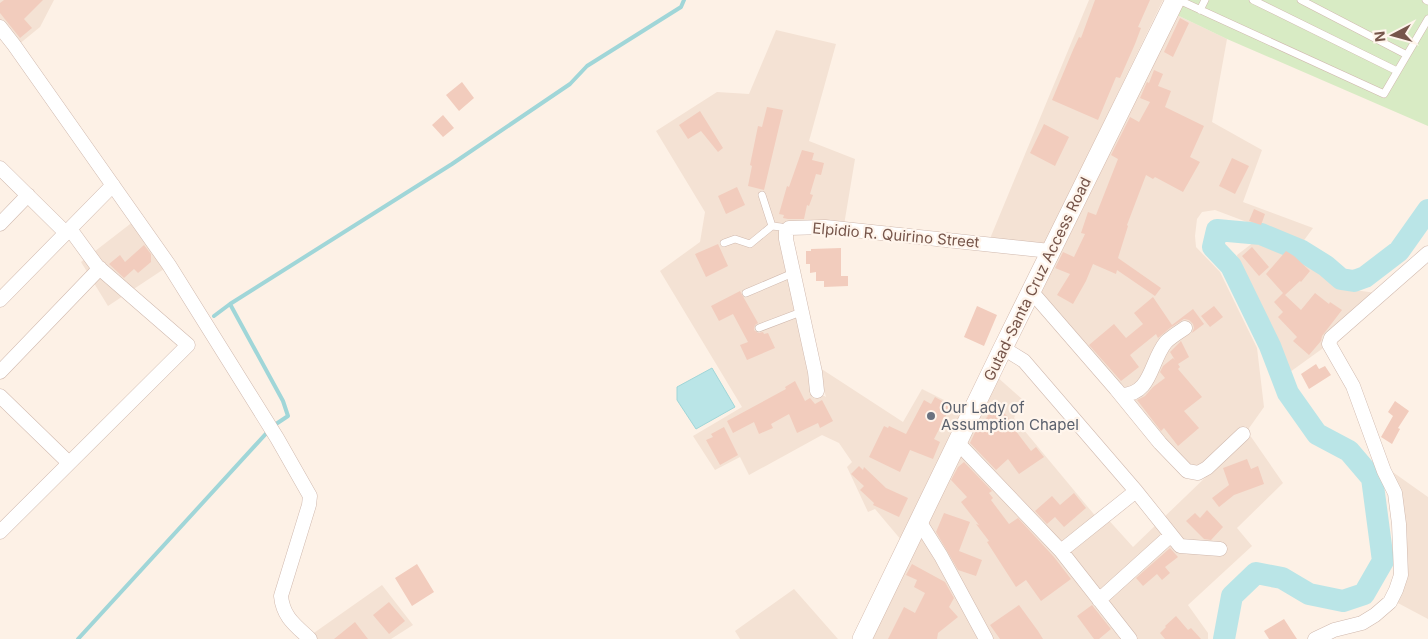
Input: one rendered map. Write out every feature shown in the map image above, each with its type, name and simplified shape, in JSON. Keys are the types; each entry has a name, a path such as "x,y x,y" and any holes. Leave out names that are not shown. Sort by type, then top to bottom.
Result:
{"main road":[{"name":"Gutad-Santa Cruz Access Road","path":"862,639 1174,0"}],"street":[{"path":"0,27 169,265 277,438 310,496 310,505 281,596 286,616 310,639"},
{"path":"0,168 68,231 100,268 188,345 0,532"},
{"path":"0,300 113,185"},
{"path":"0,224 28,195"},
{"name":"Elpidio R. Quirino Street","path":"788,230 792,227 824,227 1050,251"},
{"path":"788,230 786,239 815,372 817,392"},
{"path":"1315,639 1334,630 1362,623 1375,615 1390,602 1401,575 1399,524 1395,493 1384,470 1352,386 1329,344 1332,338 1428,253"},
{"path":"0,372 100,268"},
{"path":"1031,291 1160,443 1187,471 1198,473 1207,468 1243,434"},
{"path":"1121,395 1132,395 1138,390 1148,379 1158,355 1167,341 1185,328"},
{"path":"1003,348 1024,361 1136,491 1180,546 1220,549"},
{"path":"0,396 69,463"},
{"path":"957,442 1061,552 1130,639"},
{"path":"1061,552 1136,491"},
{"path":"919,521 941,556 986,639"},
{"path":"1099,600 1171,535"}],"lane":[{"path":"1179,0 1384,94 1428,19"},
{"path":"1200,10 1205,0"},
{"path":"1253,0 1397,71"},
{"path":"1301,0 1407,54"},
{"path":"762,195 772,226"},
{"path":"724,243 735,239 750,244 772,226 788,230"},
{"path":"746,293 793,273"},
{"path":"759,328 802,312"}],"shaded area":[{"path":"0,0 54,0 40,27 18,45 0,22"},
{"path":"1089,0 1163,0 1045,243 1038,247 989,241"},
{"path":"1177,15 1227,39 1212,122 1262,150 1243,202 1313,228 1302,243 1215,210 1202,212 1197,219 1196,247 1220,272 1257,348 1264,407 1247,431 1244,428 1205,465 1197,468 1188,467 1163,442 1131,400 1150,381 1159,358 1168,345 1187,331 1185,326 1164,341 1145,379 1137,388 1123,390 1118,387 1037,292 1038,285"},
{"path":"776,30 836,44 809,141 855,159 844,225 788,226 816,391 826,397 817,366 903,422 922,389 966,411 902,541 875,509 868,512 847,467 852,462 839,443 822,435 749,475 740,457 715,470 693,436 742,407 660,271 700,242 705,212 656,131 717,92 749,94"},
{"path":"134,221 167,267 108,306 81,262"},
{"path":"1254,242 1287,250 1340,288 1376,293 1326,346 1290,372 1277,341 1238,263 1237,255"},
{"path":"996,376 1022,399 1014,418 1097,518 1105,516 1133,547 1211,472 1247,431 1283,483 1237,528 1252,546 1188,605 1208,633 1208,639 869,639"},
{"path":"1387,468 1428,497 1428,619 1396,602 1400,591"},
{"path":"382,585 413,625 391,639 315,639 311,635"},
{"path":"794,589 838,639 740,639 735,631"}],"green space":[{"path":"1184,0 1428,0 1428,126 1227,39 1177,15"}],"water":[{"path":"712,368 735,407 696,429 677,400 677,387"}],"building":[{"path":"4,0 43,0 24,19 32,28 20,38 0,13 0,3"},
{"path":"1095,0 1150,0 1138,27 1141,28 1135,44 1120,78 1116,77 1098,120 1052,100 1079,37 1081,38"},
{"path":"1180,18 1189,23 1173,57 1164,52"},
{"path":"1154,70 1163,74 1158,86 1171,91 1165,107 1204,126 1190,157 1200,162 1183,192 1155,177 1153,179 1146,175 1127,225 1118,258 1161,288 1155,296 1117,270 1116,274 1093,264 1073,304 1057,295 1070,274 1055,268 1063,252 1074,257 1085,234 1081,233 1088,212 1096,215 1118,159 1111,155 1130,117 1139,122 1150,102 1140,98"},
{"path":"462,82 474,98 459,111 446,95"},
{"path":"767,107 783,110 764,190 748,186 758,126 762,127"},
{"path":"700,111 723,148 718,152 701,131 688,139 679,125"},
{"path":"443,115 454,128 443,137 432,125"},
{"path":"1044,124 1069,137 1055,166 1030,153"},
{"path":"802,150 814,153 812,160 824,163 821,175 816,174 810,194 813,195 809,206 807,205 804,219 783,218 784,215 779,214 787,186 789,187"},
{"path":"1232,158 1249,166 1235,194 1219,186"},
{"path":"737,187 745,205 726,214 718,196"},
{"path":"1254,209 1265,214 1261,225 1249,221"},
{"path":"718,244 728,266 706,277 695,254"},
{"path":"144,245 151,254 151,262 138,273 134,269 124,278 109,264 120,255 125,262"},
{"path":"1252,247 1269,267 1259,276 1242,256"},
{"path":"841,248 841,276 848,276 848,286 824,287 824,281 816,281 816,272 810,273 810,264 806,264 806,251 811,251 811,249"},
{"path":"1286,251 1310,271 1301,282 1285,295 1301,310 1315,293 1329,304 1330,302 1342,310 1309,355 1293,341 1297,337 1278,317 1283,312 1274,302 1283,293 1266,274"},
{"path":"740,291 758,323 755,325 754,330 758,333 768,333 775,348 747,360 740,345 748,342 733,314 719,321 711,306"},
{"path":"1153,297 1172,325 1193,309 1204,324 1192,333 1193,324 1189,320 1184,319 1158,338 1156,334 1130,355 1139,367 1121,381 1089,345 1114,324 1126,338 1143,324 1134,313"},
{"path":"977,306 997,315 984,346 964,337"},
{"path":"1214,306 1223,317 1210,327 1201,316"},
{"path":"1181,341 1189,357 1178,364 1180,367 1178,369 1202,397 1184,411 1199,428 1178,446 1164,428 1161,431 1137,400 1145,396 1165,378 1160,372 1163,366 1173,358 1175,360 1170,352"},
{"path":"1316,364 1319,369 1325,366 1331,375 1309,389 1301,374"},
{"path":"795,381 805,401 810,398 815,404 822,400 833,421 820,428 818,423 797,433 789,414 771,424 773,428 759,434 754,422 733,433 727,421 786,389 785,387"},
{"path":"935,397 951,406 934,439 940,442 933,459 910,450 900,472 869,457 884,426 888,428 889,426 906,434 924,400 931,404"},
{"path":"1395,401 1409,411 1398,428 1400,429 1392,444 1381,437 1393,416 1388,412"},
{"path":"996,404 1014,424 1012,426 1031,451 1036,447 1044,457 1019,474 1008,459 996,470 970,443 977,428 988,416 985,413"},
{"path":"724,427 738,455 720,465 706,440 713,437 711,434"},
{"path":"1247,459 1251,469 1258,466 1264,484 1234,495 1219,507 1212,498 1229,485 1223,468"},
{"path":"964,462 992,491 989,493 993,498 991,500 1009,524 1018,518 1054,557 1071,579 1041,601 1026,580 1016,587 987,542 989,541 976,524 979,525 961,502 967,497 951,480 958,467"},
{"path":"859,466 863,470 864,467 886,488 908,498 899,517 873,505 874,503 860,490 864,486 851,474"},
{"path":"1074,493 1086,508 1064,527 1055,517 1047,524 1035,511 1052,496 1060,505"},
{"path":"1207,510 1223,527 1211,540 1204,539 1186,521 1195,513 1200,518"},
{"path":"944,513 970,522 959,551 982,560 976,576 958,570 936,532"},
{"path":"1170,548 1178,557 1165,567 1170,573 1162,580 1157,574 1143,586 1136,578"},
{"path":"417,564 434,592 412,606 395,578"},
{"path":"912,564 945,582 954,598 949,607 958,617 938,633 937,639 888,639 904,607 915,613 925,593 914,587 917,580 906,575"},
{"path":"389,602 405,621 389,634 373,615"},
{"path":"1019,605 1043,639 1000,639 990,625"},
{"path":"1092,605 1111,629 1099,639 1094,639 1077,616"},
{"path":"1176,616 1188,630 1191,628 1201,639 1165,639 1160,633"},
{"path":"1284,619 1297,639 1269,639 1264,631"},
{"path":"355,622 368,639 334,639"}],"waterway":[{"path":"214,316 230,304 452,164 570,84 587,66 681,7 684,0"},
{"path":"1224,639 1232,596 1256,573 1282,578 1309,594 1343,601 1364,594 1383,561 1372,478 1349,451 1317,434 1288,393 1270,346 1231,266 1213,247 1217,230 1261,234 1302,251 1326,266 1341,279 1354,281 1365,277 1399,251 1428,210"},
{"path":"78,639 273,426 288,416 283,401 230,304"}],"place":[{"name":"Our Lady of Assumption Chapel","path":"931,416"}]}
